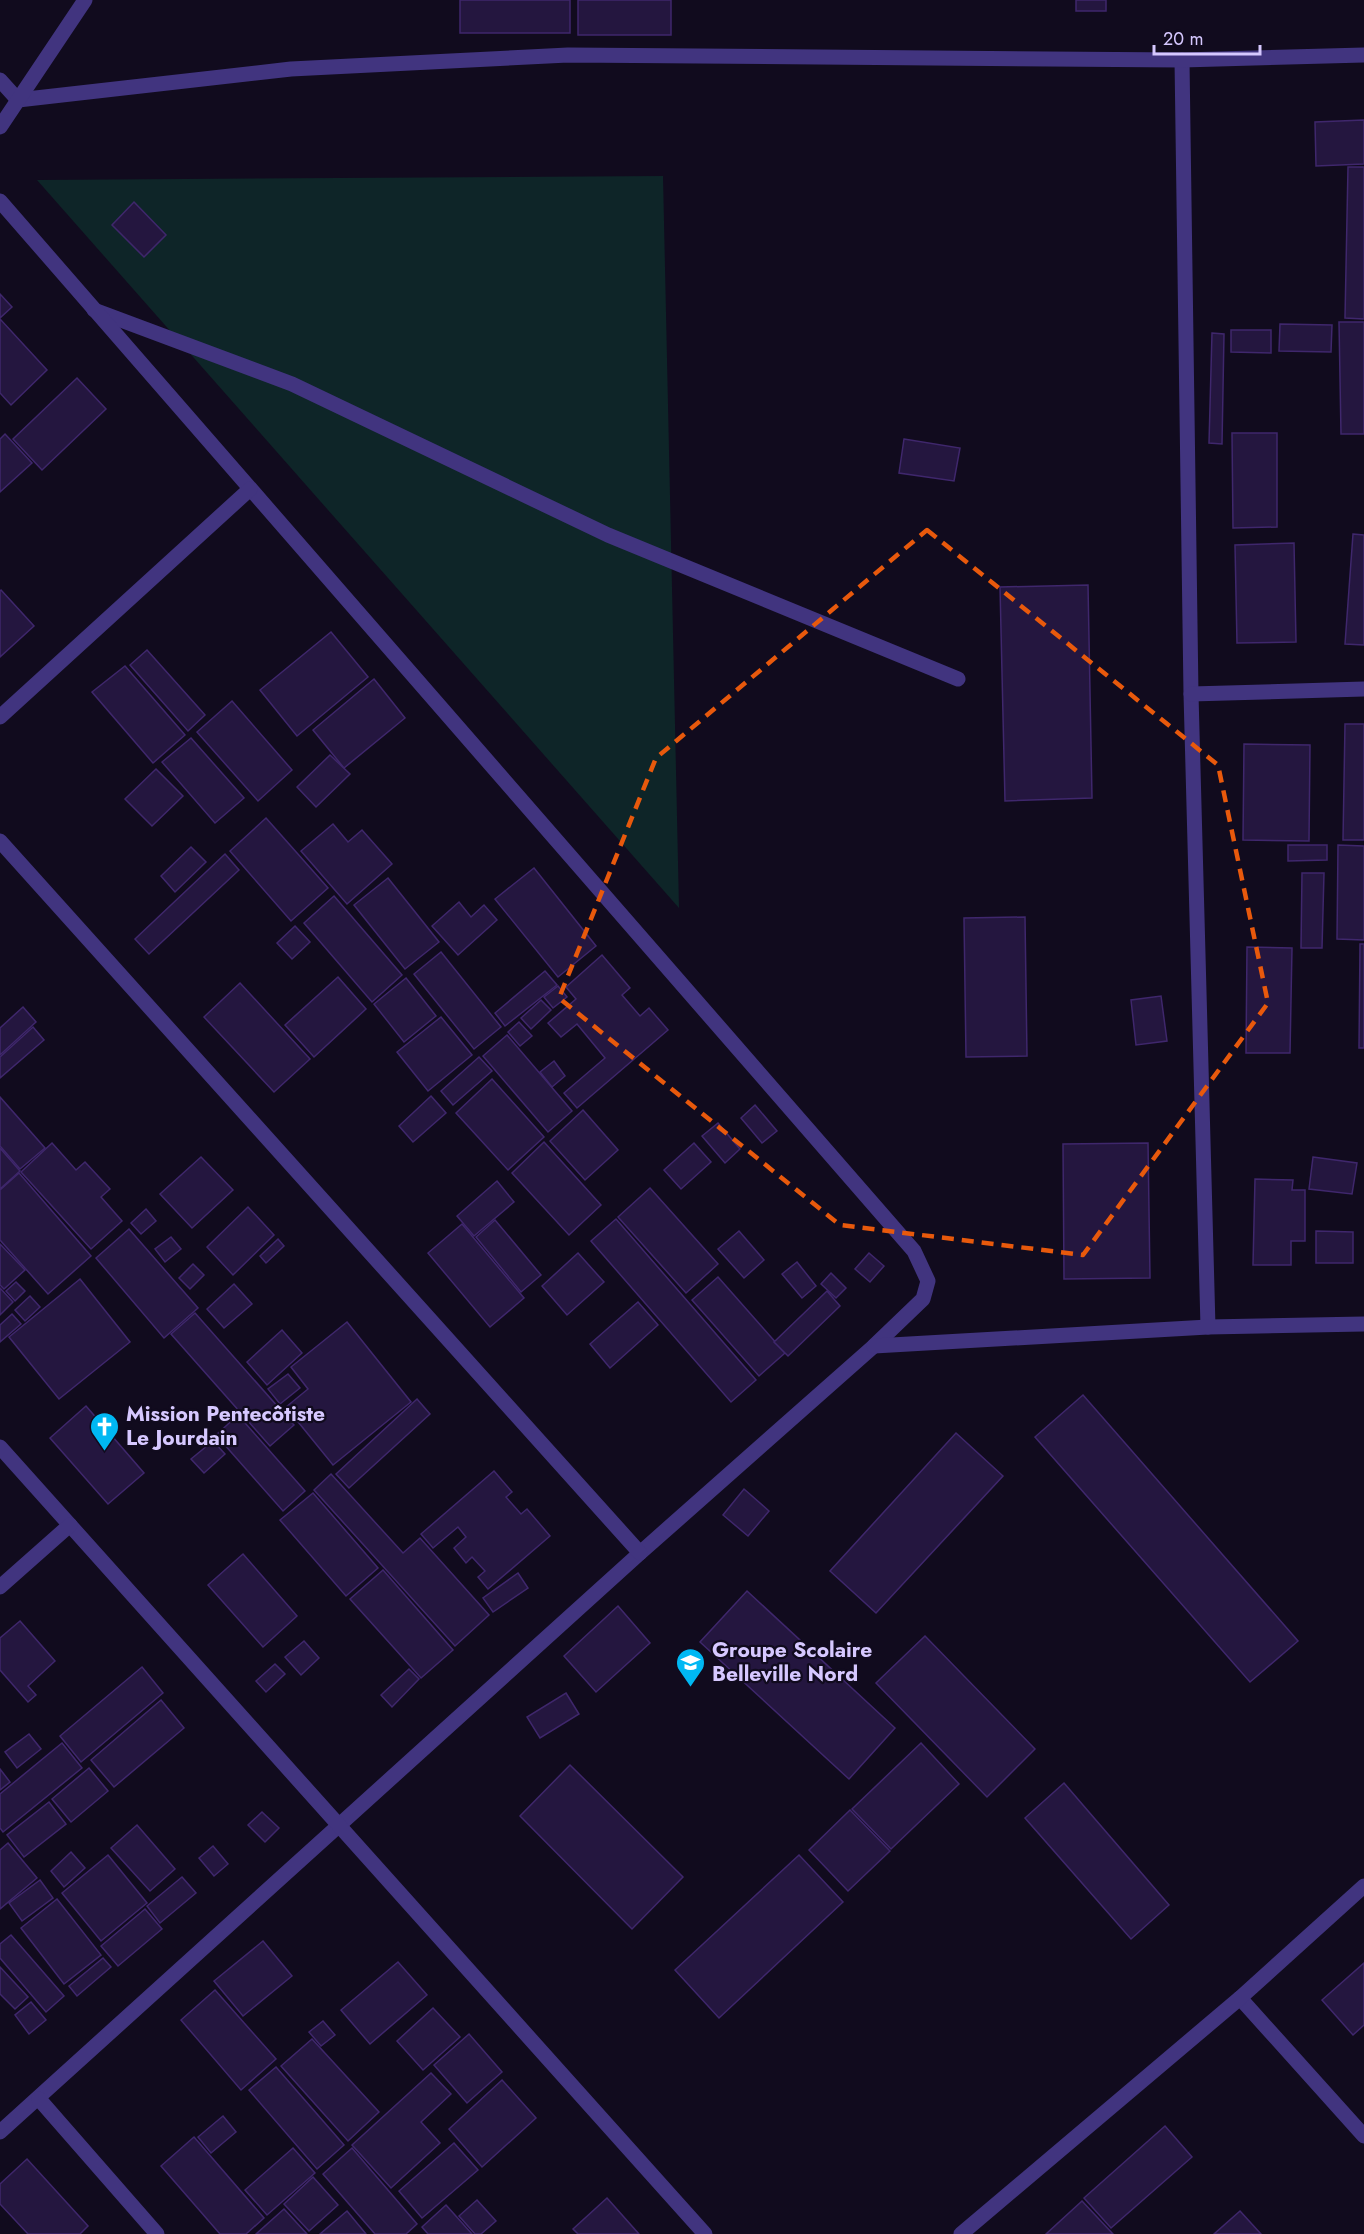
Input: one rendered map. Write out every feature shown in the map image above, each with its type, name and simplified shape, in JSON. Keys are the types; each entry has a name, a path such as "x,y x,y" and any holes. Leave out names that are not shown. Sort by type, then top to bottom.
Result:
{"street":[{"path":"0,127 85,0"},
{"path":"18,100 291,69 568,55 1182,60 1364,55"},
{"path":"1182,60 1191,694 1208,1327"},
{"path":"0,80 18,100"},
{"path":"0,201 915,1251 928,1281 923,1299 874,1346 640,1553 0,2132"},
{"path":"94,310 292,384 608,535 958,679"},
{"path":"0,717 250,489"},
{"path":"1191,694 1364,689"},
{"path":"0,841 640,1553"},
{"path":"874,1346 1208,1327 1364,1324"},
{"path":"0,1447 705,2234"},
{"path":"0,1587 70,1525"},
{"path":"961,2234 1240,1998 1364,1886"},
{"path":"1240,1998 1364,2136"},
{"path":"39,2098 157,2234"}],"highlighted area":[{"path":"927,530 1218,765 1268,1003 1083,1255 840,1225 559,998 656,758"}],"green space":[{"path":"663,176 679,908 37,180"}],"building":[{"path":"460,0 570,0 570,33 460,33"},
{"path":"578,0 671,0 671,35 578,35"},
{"path":"1076,0 1106,0 1106,11 1076,11"},
{"path":"1364,120 1364,164 1316,166 1315,122"},
{"path":"1348,167 1364,167 1364,319 1345,318"},
{"path":"134,202 166,235 144,257 112,225"},
{"path":"0,294 12,307 0,318"},
{"path":"0,319 47,370 11,405 0,393"},
{"path":"1339,322 1364,322 1364,434 1341,434"},
{"path":"1280,324 1332,325 1331,352 1279,351"},
{"path":"1231,330 1271,330 1271,353 1231,352"},
{"path":"1212,333 1224,334 1222,444 1209,443"},
{"path":"77,378 106,409 42,470 13,439"},
{"path":"1232,433 1277,433 1277,527 1233,528"},
{"path":"5,434 32,463 0,492 0,439"},
{"path":"904,439 960,448 954,481 899,473"},
{"path":"1353,534 1364,535 1364,645 1345,644"},
{"path":"1294,543 1296,642 1237,643 1235,545"},
{"path":"1088,585 1092,798 1005,801 1000,587"},
{"path":"0,591 34,626 0,657"},
{"path":"331,632 368,677 297,736 260,690"},
{"path":"147,650 205,715 188,731 130,665"},
{"path":"125,666 185,735 153,763 92,692"},
{"path":"374,679 405,718 344,768 313,730"},
{"path":"232,701 292,770 258,801 197,732"},
{"path":"1345,724 1364,724 1364,840 1343,840"},
{"path":"191,738 244,798 215,823 162,762"},
{"path":"1244,744 1310,745 1309,841 1243,840"},
{"path":"330,755 350,774 316,807 297,787"},
{"path":"156,769 183,796 152,826 125,799"},
{"path":"266,818 328,888 291,921 230,851"},
{"path":"333,824 348,842 362,830 392,864 347,904 301,851"},
{"path":"1288,845 1327,845 1327,860 1288,861"},
{"path":"1338,845 1364,846 1364,940 1337,939"},
{"path":"191,847 206,862 175,892 161,876"},
{"path":"225,854 239,870 149,954 135,939"},
{"path":"534,868 596,946 558,977 495,899"},
{"path":"1302,873 1324,873 1322,948 1301,948"},
{"path":"388,878 439,942 405,969 354,905"},
{"path":"334,896 402,975 372,1002 304,923"},
{"path":"459,902 471,917 484,905 497,920 458,955 432,926"},
{"path":"1025,917 1027,1056 966,1057 964,918"},
{"path":"295,926 310,942 292,959 277,943"},
{"path":"1360,944 1364,944 1364,1048 1359,1048"},
{"path":"1247,947 1292,948 1290,1053 1246,1053"},
{"path":"441,952 501,1027 474,1049 414,974"},
{"path":"602,955 630,988 622,995 640,1016 649,1008 668,1030 577,1108 564,1093 605,1058 577,1024 561,1037 548,1023 576,999 566,987"},
{"path":"545,971 557,985 505,1026 495,1013"},
{"path":"338,977 366,1009 314,1057 285,1025"},
{"path":"406,978 436,1016 404,1042 374,1004"},
{"path":"240,983 310,1059 274,1092 204,1017"},
{"path":"558,986 567,997 553,1008 544,997"},
{"path":"1161,996 1167,1041 1136,1045 1131,1000"},
{"path":"541,1000 551,1010 531,1029 521,1018"},
{"path":"23,1007 36,1022 0,1055 0,1028"},
{"path":"441,1017 472,1055 428,1091 397,1052"},
{"path":"519,1022 532,1036 520,1046 508,1032"},
{"path":"33,1027 44,1040 0,1078 0,1057"},
{"path":"507,1035 572,1111 548,1132 483,1056"},
{"path":"479,1057 492,1071 453,1105 441,1091"},
{"path":"554,1061 565,1076 552,1087 540,1072"},
{"path":"492,1079 544,1137 508,1170 456,1113"},
{"path":"431,1096 446,1113 413,1142 399,1126"},
{"path":"0,1097 45,1148 20,1169 0,1146"},
{"path":"755,1105 777,1131 762,1143 741,1118"},
{"path":"583,1110 618,1150 585,1180 550,1141"},
{"path":"718,1123 740,1149 725,1163 702,1136"},
{"path":"544,1142 601,1205 569,1235 512,1173"},
{"path":"52,1143 76,1170 85,1162 110,1189 101,1197 122,1221 91,1249 21,1172"},
{"path":"694,1143 711,1162 681,1189 664,1170"},
{"path":"1148,1143 1150,1278 1064,1279 1063,1144"},
{"path":"0,1148 20,1171 0,1189"},
{"path":"201,1157 233,1190 192,1228 160,1194"},
{"path":"1313,1157 1357,1163 1352,1194 1309,1189"},
{"path":"19,1173 91,1256 48,1294 0,1240 0,1190"},
{"path":"1255,1179 1293,1180 1292,1190 1305,1190 1305,1241 1291,1241 1291,1265 1253,1265"},
{"path":"497,1181 514,1202 474,1236 457,1216"},
{"path":"650,1188 718,1264 686,1293 618,1217"},
{"path":"248,1207 274,1235 233,1275 207,1247"},
{"path":"146,1209 156,1221 141,1234 131,1223"},
{"path":"616,1219 756,1380 731,1402 591,1241"},
{"path":"495,1220 541,1275 521,1292 476,1237"},
{"path":"462,1224 524,1298 490,1327 428,1253"},
{"path":"129,1229 198,1308 164,1338 96,1258"},
{"path":"739,1231 764,1260 744,1278 718,1249"},
{"path":"1316,1231 1353,1232 1353,1263 1316,1263"},
{"path":"171,1237 181,1249 165,1262 155,1249"},
{"path":"278,1239 284,1246 266,1263 260,1256"},
{"path":"0,1244 25,1270 4,1289 0,1285"},
{"path":"578,1253 604,1282 567,1315 542,1286"},
{"path":"869,1253 884,1266 870,1282 855,1269"},
{"path":"797,1262 816,1286 802,1298 782,1274"},
{"path":"193,1264 204,1275 190,1289 179,1278"},
{"path":"831,1273 846,1288 836,1298 821,1284"},
{"path":"718,1277 785,1353 759,1376 692,1300"},
{"path":"80,1279 130,1342 59,1399 9,1337"},
{"path":"16,1282 25,1291 15,1301 6,1291"},
{"path":"234,1284 252,1304 224,1328 207,1309"},
{"path":"0,1288 13,1302 0,1315"},
{"path":"827,1291 840,1306 788,1356 774,1342"},
{"path":"30,1296 40,1307 25,1321 15,1310"},
{"path":"638,1302 658,1325 610,1368 590,1344"},
{"path":"195,1313 294,1425 270,1446 171,1334"},
{"path":"12,1314 21,1324 0,1342 0,1325"},
{"path":"347,1322 411,1402 333,1465 286,1407 308,1389 291,1367"},
{"path":"282,1330 302,1353 267,1385 247,1362"},
{"path":"288,1374 300,1388 280,1404 268,1389"},
{"path":"1083,1395 1298,1641 1250,1682 1035,1437"},
{"path":"417,1399 430,1414 349,1488 336,1474"},
{"path":"86,1406 144,1473 108,1504 50,1438"},
{"path":"238,1415 305,1491 283,1511 216,1435"},
{"path":"956,1433 1003,1476 876,1613 830,1571"},
{"path":"213,1441 225,1454 204,1473 191,1459"},
{"path":"494,1471 512,1492 506,1497 521,1514 527,1509 550,1536 488,1589 478,1577 485,1571 472,1557 466,1563 454,1548 466,1537 458,1527 433,1548 421,1534"},
{"path":"331,1474 403,1553 420,1538 489,1615 455,1646 314,1490"},
{"path":"744,1489 769,1511 748,1536 723,1515"},
{"path":"313,1493 378,1568 346,1596 280,1520"},
{"path":"243,1554 297,1616 263,1647 208,1585"},
{"path":"383,1570 453,1650 421,1678 350,1599"},
{"path":"518,1573 528,1588 493,1612 483,1598"},
{"path":"747,1591 895,1728 849,1779 700,1642"},
{"path":"618,1606 650,1643 596,1692 564,1656"},
{"path":"20,1621 55,1661 28,1686 36,1695 28,1702 0,1670 0,1638"},
{"path":"925,1636 1035,1749 987,1797 876,1683"},
{"path":"304,1641 319,1658 301,1675 285,1657"},
{"path":"275,1664 285,1674 266,1692 256,1681"},
{"path":"142,1667 163,1693 81,1762 60,1736"},
{"path":"409,1669 419,1679 392,1707 381,1695"},
{"path":"566,1693 579,1714 540,1738 527,1717"},
{"path":"161,1700 184,1728 114,1787 91,1760"},
{"path":"29,1734 41,1749 17,1768 5,1752"},
{"path":"62,1743 82,1768 3,1832 0,1828 0,1794"},
{"path":"921,1743 959,1784 891,1849 852,1809"},
{"path":"570,1765 683,1877 632,1929 520,1816"},
{"path":"89,1768 108,1791 71,1822 52,1799"},
{"path":"0,1769 10,1782 0,1790"},
{"path":"1064,1783 1169,1905 1131,1939 1025,1818"},
{"path":"49,1802 66,1824 24,1857 7,1835"},
{"path":"850,1810 890,1851 848,1891 809,1850"},
{"path":"262,1812 279,1828 265,1842 248,1825"},
{"path":"137,1825 175,1869 150,1891 111,1848"},
{"path":"8,1843 37,1878 0,1909 0,1850"},
{"path":"213,1846 228,1864 214,1876 199,1858"},
{"path":"71,1852 85,1868 64,1887 51,1871"},
{"path":"108,1855 147,1903 101,1941 62,1893"},
{"path":"799,1855 843,1902 719,2018 675,1970"},
{"path":"182,1877 196,1893 160,1923 147,1906"},
{"path":"40,1880 53,1898 22,1921 9,1903"},
{"path":"57,1899 101,1955 64,1984 21,1928"},
{"path":"145,1909 162,1929 118,1966 101,1946"},
{"path":"11,1935 64,1996 46,2012 0,1958 0,1944"},
{"path":"263,1941 292,1976 243,2016 214,1981"},
{"path":"103,1958 111,1967 77,1996 69,1986"},
{"path":"398,1962 427,1995 370,2044 341,2010"},
{"path":"1364,1963 1364,2025 1353,2035 1322,2000"},
{"path":"0,1967 28,1997 15,2009 0,1994"},
{"path":"215,1990 276,2059 241,2090 181,2020"},
{"path":"31,2002 46,2020 29,2034 15,2015"},
{"path":"433,2008 460,2037 423,2070 397,2041"},
{"path":"323,2021 335,2035 321,2046 309,2032"},
{"path":"469,2034 502,2072 467,2103 434,2065"},
{"path":"312,2039 379,2112 348,2141 281,2066"},
{"path":"276,2067 344,2145 317,2169 249,2090"},
{"path":"431,2073 451,2094 421,2122 440,2143 391,2188 352,2145"},
{"path":"502,2080 536,2118 482,2167 449,2129"},
{"path":"223,2116 236,2132 211,2153 198,2137"},
{"path":"1165,2126 1192,2157 1111,2228 1084,2198"},
{"path":"194,2137 264,2218 246,2234 220,2234 161,2166"},
{"path":"454,2143 478,2170 422,2218 399,2191"},
{"path":"293,2148 315,2173 267,2215 245,2190"},
{"path":"352,2148 417,2224 406,2234 375,2234 323,2174"},
{"path":"27,2159 88,2226 80,2234 28,2234 0,2204 0,2184"},
{"path":"313,2177 338,2205 309,2231 284,2204"},
{"path":"607,2198 639,2234 578,2234 573,2229"},
{"path":"477,2200 496,2221 481,2234 475,2234 459,2216"},
{"path":"1082,2201 1113,2234 1046,2234"},
{"path":"446,2205 472,2234 428,2234 422,2227"},
{"path":"284,2209 307,2234 256,2234"},
{"path":"347,2211 366,2234 320,2234"},
{"path":"1240,2211 1261,2234 1214,2234"}],"place":[{"name":"Mission Pentecôtiste Le Jourdain","path":"105,1452"},
{"name":"Groupe Scolaire Belleville Nord","path":"691,1688"}]}
